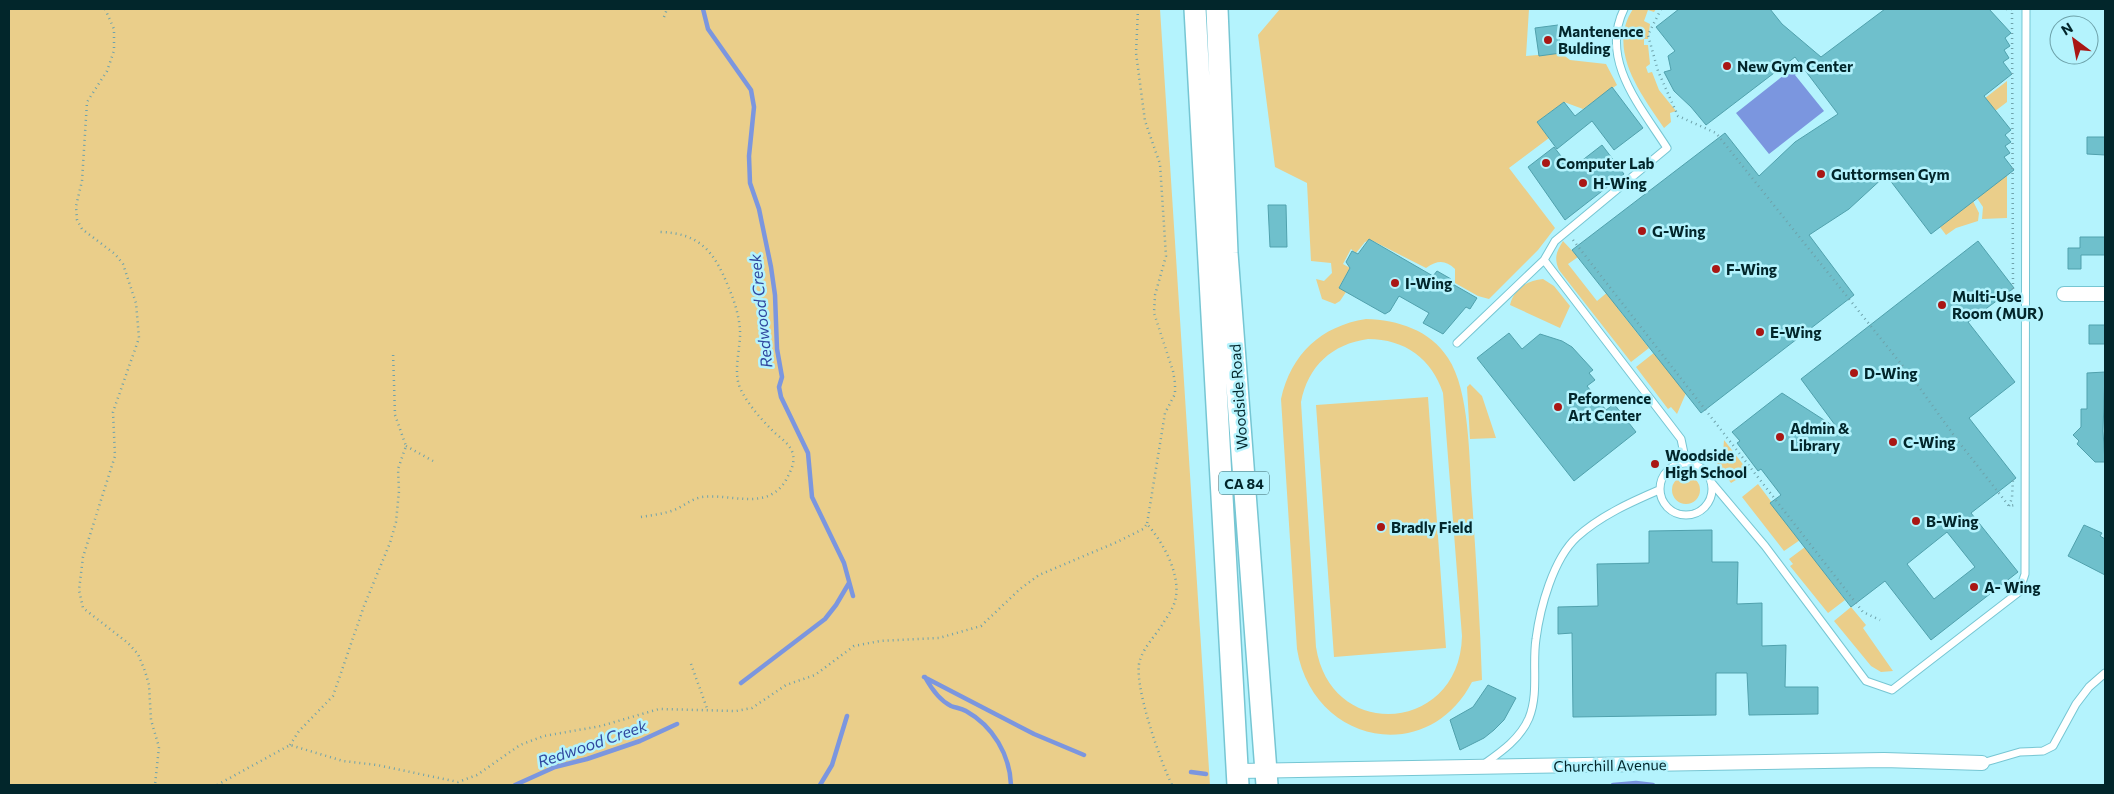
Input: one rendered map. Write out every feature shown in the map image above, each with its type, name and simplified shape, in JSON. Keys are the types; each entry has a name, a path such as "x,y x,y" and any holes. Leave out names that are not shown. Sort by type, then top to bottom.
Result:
{"main road":[{"name":"Woodside Road","path":"1195,9 1238,778"},
{"name":"Woodside Road","path":"1217,9 1228,253 1266,777"}],"street":[{"path":"2064,294 2105,294"},
{"name":"Churchill Avenue","path":"1238,778 1480,767 1884,760 1982,763"}],"lane":[{"path":"1456,343 1544,260 1555,241 1667,148 1628,88 1620,70 1616,52 1616,32 1624,9"},
{"path":"1711,482 1710,500 1705,507 1689,515 1672,512 1665,506 1659,490 1664,474 1678,464 1686,463 1702,468 1711,482 1765,546 1866,681 1892,690 2019,592 2025,574 2026,9"},
{"path":"1544,260 1681,439 1686,463"},
{"path":"1480,767 1509,747 1528,720 1534,702 1536,639 1544,601 1556,566 1576,538 1612,512 1659,490"},
{"path":"1982,763 2020,752 2043,751 2053,746 2076,704 2089,687 2105,674"}],"path":[{"path":"104,9 114,29 115,46 107,71 87,102 82,181 76,206 77,220 82,229 115,254 123,264 136,303 139,338 113,412 116,444 115,456 83,557 79,599 83,608 128,643 138,654 145,671 149,685 150,720 159,747 154,785"},
{"path":"664,17 667,9"},
{"path":"290,745 343,761 378,765 431,778 458,782 477,776 520,745 544,736 608,724 659,710 708,711 752,708 786,685 815,675 854,646 880,641 939,638 981,626 1020,589 1039,575 1118,542 1143,529 1147,524 1165,413 1175,394 1175,383 1173,371 1154,313 1155,296 1166,256 1160,164 1145,121 1136,53 1138,9"},
{"path":"1661,9 1648,35 1658,71 1678,116 1716,133 1914,380 1958,441 2009,506"},
{"path":"2006,9 2012,9 2013,296"},
{"path":"1566,231 1863,612 1880,620"},
{"path":"641,517 674,510 693,499 703,497 753,500 770,495 785,482 792,468 793,456 790,447 757,414 741,391 737,380 740,330 738,315 718,262 710,252 689,237 673,232 660,232"},
{"path":"217,785 290,745 299,731 333,696 372,583 390,543 398,506 398,469 406,446 395,415 393,352"},
{"path":"406,446 433,461"},
{"path":"2009,506 2012,498 2013,471"},
{"path":"2009,506 2025,502"},
{"path":"1147,524 1162,545 1170,563 1176,591 1175,601 1169,614 1140,661 1138,676 1151,728 1172,785"},
{"path":"690,664 708,711"}],"shaded area":[{"path":"9,9 1160,9 1210,785 9,785"},
{"path":"1280,9 1529,9 1526,56 1561,53 1570,60 1606,64 1617,85 1583,109 1564,102 1537,122 1549,138 1509,168 1555,228 1538,250 1489,299 1478,296 1455,283 1455,269 1448,264 1438,262 1426,268 1371,240 1365,242 1356,253 1351,249 1343,264 1350,268 1339,287 1346,292 1340,301 1335,304 1322,299 1316,279 1324,281 1332,273 1331,263 1311,261 1307,183 1275,167 1258,35"},
{"path":"1633,9 1656,9 1654,12 1648,10 1644,21 1650,24 1648,39 1644,39 1644,45 1648,45 1650,64 1646,67 1648,73 1652,72 1659,90 1676,111 1670,113 1671,122 1664,128 1637,87 1625,56 1623,40 1626,25"},
{"path":"2007,81 2007,102 1931,160 1921,148"},
{"path":"2007,175 2007,218 1982,219 1983,207 1977,198"},
{"path":"1973,201 1979,213 1978,221 1956,228 1946,235 1940,227"},
{"path":"1563,241 1578,257 1568,264 1597,301 1609,291 1619,310 1649,348 1631,362 1559,270 1556,255"},
{"path":"1543,279 1554,286 1570,306 1560,328 1510,305 1515,294 1522,286"},
{"path":"1366,319 1401,324 1432,340 1441,348 1455,372 1461,388 1467,426 1482,680 1472,682 1452,709 1428,726 1401,734 1373,733 1347,723 1324,706 1307,681 1297,649 1281,399 1292,368 1300,356 1322,336 1335,328","holes":["1368,339 1381,340 1405,347 1415,353 1432,370 1443,393 1462,636 1456,668 1440,692 1419,707 1394,714 1368,711 1345,699 1326,678 1316,647 1301,402 1309,378 1324,359 1333,352 1355,342"]},
{"path":"1655,352 1686,393 1677,414 1671,407 1668,409 1636,367"},
{"path":"1470,384 1482,396 1496,438 1470,439 1467,387"},
{"name":"Bradly Field","path":"1428,397 1446,648 1334,657 1316,405"},
{"path":"1724,440 1749,472 1731,483 1717,464 1723,454"},
{"path":"1686,476 1696,480 1700,490 1696,500 1686,504 1676,500 1672,490 1676,480"},
{"path":"1758,484 1800,540 1784,551 1742,497"},
{"path":"1805,547 1845,600 1828,613 1790,566 1793,564 1789,559"},
{"path":"1851,607 1866,625 1863,628 1893,671 1881,672 1871,666 1834,621"}],"water":[{"path":"1793,68 1798,73 1795,75 1824,111 1769,154 1736,113"}],"building":[{"path":"1679,9 1770,9 1782,24 1821,57 1885,9 1989,9 2011,33 2005,38 2010,46 2004,50 2009,58 2003,62 2012,74 1984,96 2011,130 2005,135 2011,142 2005,146 2010,153 2004,157 2014,170 1931,234 1886,175 1849,209 1809,235 1854,295 1701,413 1572,250 1725,133 1759,176 1795,142 1838,114 1795,57 1706,125 1674,91 1664,72 1671,70 1668,56 1675,51 1656,27"},
{"name":"Mantenence Bulding","path":"1558,25 1561,53 1539,56 1535,28"},
{"path":"1612,87 1643,128 1614,150 1592,121 1557,149 1537,122 1564,102 1575,116"},
{"path":"2087,137 2105,137 2105,155 2087,154"},
{"name":"H-Wing","path":"1602,145 1624,174 1565,220 1528,167 1554,147 1571,169"},
{"path":"1268,205 1286,205 1287,247 1270,247"},
{"path":"2080,237 2105,237 2105,255 2081,255 2081,269 2068,269 2068,248 2080,248"},
{"name":"I-Wing","path":"1369,239 1433,276 1437,271 1451,279 1449,282 1477,298 1470,309 1466,307 1443,334 1423,323 1429,313 1399,296 1390,311 1385,314 1339,288 1350,268 1346,262 1352,251 1358,254"},
{"path":"1978,241 2014,288 1968,322 2015,382 1969,418 2016,478 1971,513 2018,572 1931,640 1885,581 1851,607 1770,503 1781,495 1761,469 1758,471 1737,443 1740,441 1732,432 1782,393 1838,429 1801,379","holes":["1947,532 1975,567 1934,599 1907,564"]},
{"path":"2089,325 2105,325 2105,344 2089,344"},
{"name":"Peformence Art Center","path":"1509,333 1522,349 1540,334 1562,341 1572,347 1593,370 1589,373 1595,380 1587,386 1606,410 1614,404 1636,432 1574,481 1477,358"},
{"path":"2105,372 2103,431 2105,462 2095,462 2077,444 2079,441 2073,435 2081,427 2081,409 2087,409 2087,373"},
{"path":"2084,525 2102,533 2100,536 2105,539 2105,575 2068,556"},
{"path":"1712,530 1712,562 1738,562 1737,604 1762,603 1762,646 1786,645 1785,687 1818,687 1818,714 1749,715 1747,673 1716,673 1716,715 1573,717 1572,633 1558,634 1558,607 1598,606 1597,564 1649,563 1649,531"},
{"path":"1488,685 1516,698 1504,720 1494,730 1484,738 1460,750 1450,720 1473,707"}],"waterway":[{"name":"Redwood Creek","path":"703,9 708,29 751,90 754,107 749,156 750,183 759,209 771,267 775,295 777,349 782,377 779,387 781,397 808,453 812,497 844,563 853,596"},
{"name":"Redwood Creek","path":"741,683 825,619 849,583"},
{"path":"924,677 1034,734 1084,755"},
{"name":"Redwood Creek","path":"925,677 939,697 951,706 964,710 976,717 992,733 1003,752 1010,774 1011,785"},
{"path":"820,785 832,765 847,716"},
{"name":"Redwood Creek","path":"515,785 555,767 587,759 640,741 677,724"},
{"path":"1191,772 1206,774"},
{"path":"1613,785 1636,783 1653,785"}],"place":[{"name":"Mantenence Bulding","path":"1548,40"},
{"name":"New Gym Center","path":"1727,66"},
{"name":"Computer Lab","path":"1546,163"},
{"name":"Guttormsen Gym","path":"1821,174"},
{"name":"H-Wing","path":"1583,183"},
{"name":"G-Wing","path":"1642,231"},
{"name":"F-Wing","path":"1716,269"},
{"name":"I-Wing","path":"1395,283"},
{"name":"Multi-Use Room (MUR)","path":"1942,305"},
{"name":"E-Wing","path":"1760,332"},
{"name":"D-Wing","path":"1854,373"},
{"name":"Peformence Art Center","path":"1558,407"},
{"name":"Admin & Library","path":"1780,437"},
{"name":"C-Wing","path":"1893,442"},
{"name":"Woodside High School","path":"1655,464"},
{"name":"B-Wing","path":"1916,521"},
{"name":"Bradly Field","path":"1381,527"},
{"name":"A- Wing","path":"1974,587"}]}
